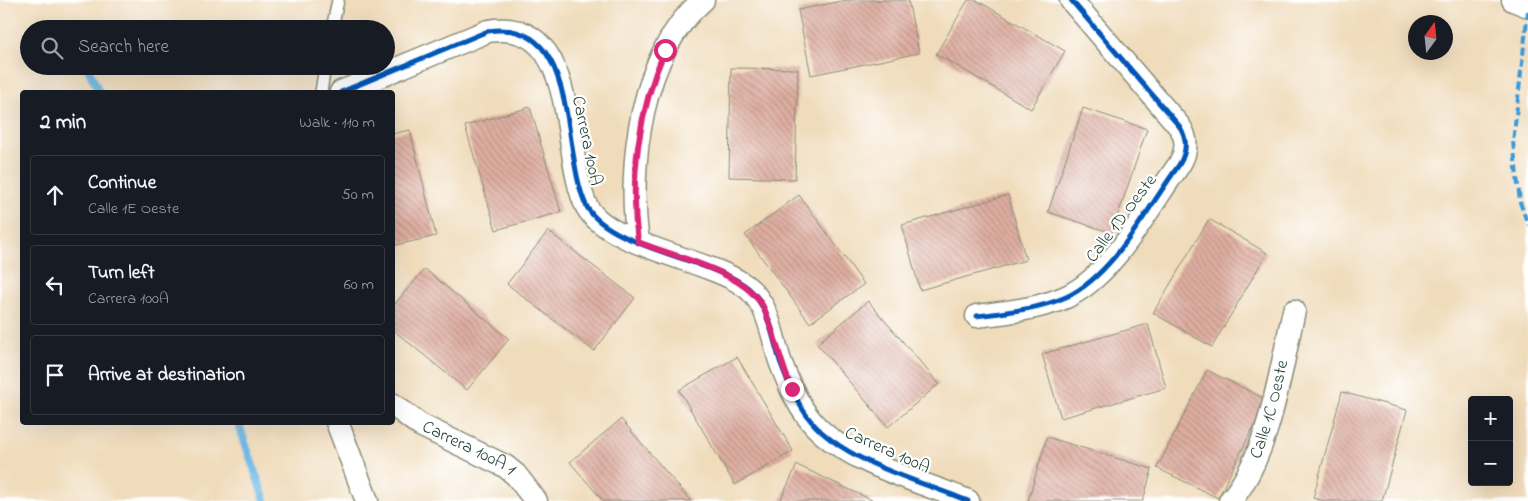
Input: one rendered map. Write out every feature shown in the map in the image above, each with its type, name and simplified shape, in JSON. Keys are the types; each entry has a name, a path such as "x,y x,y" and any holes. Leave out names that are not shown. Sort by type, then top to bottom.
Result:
{"street":[{"path":"638,242 634,212 634,178 650,91 656,69 675,30 703,0"},
{"name":"Calle 1D Oeste","path":"977,316 1056,301 1076,292 1094,278 1112,260 1179,165 1186,144 1180,127 1070,0"},
{"path":"1513,0 1528,6"},
{"name":"Carrera 100A","path":"395,70 488,31 501,29 524,35 545,50 555,70 562,91 578,182 587,207 606,226 638,242 732,278 751,290 764,309 785,373 801,407 822,433 836,444 876,464 968,501"},
{"name":"Carrera 100A","path":"346,90 382,75"},
{"name":"Calle 1C Oeste","path":"1230,501 1248,477 1258,454 1294,311"},
{"name":"Carrera 100A 1","path":"395,406 420,425 505,466 516,475 536,501"},
{"path":"338,425 367,501"}],"lane":[{"path":"334,20 338,0"},
{"path":"321,90 324,75"}],"building":[{"path":"846,0 908,0 919,53 811,75 798,10"},
{"path":"968,0 976,0 1065,51 1031,109 936,54"},
{"path":"731,68 798,69 795,179 729,177"},
{"path":"530,107 561,212 496,230 465,126"},
{"path":"1083,108 1147,129 1112,233 1048,212"},
{"path":"410,130 436,236 395,245 395,133"},
{"path":"799,195 864,284 810,323 745,235"},
{"path":"1008,195 1026,260 920,290 902,225"},
{"path":"1209,219 1267,253 1212,347 1153,313"},
{"path":"548,231 635,298 594,351 507,284"},
{"path":"425,269 509,339 467,390 395,331 395,304"},
{"path":"868,301 939,384 888,427 817,344"},
{"path":"1148,324 1166,388 1061,418 1042,354"},
{"path":"737,357 793,451 735,485 679,390"},
{"path":"1207,370 1267,400 1218,498 1157,468"},
{"path":"1342,392 1407,410 1382,501 1325,501 1313,498"},
{"path":"621,419 691,501 603,501 570,462"},
{"path":"1047,437 1152,469 1143,501 1028,501"},
{"path":"797,465 874,501 780,501"}],"waterway":[{"path":"91,75 98,90"},
{"path":"239,425 265,501"}],"marked path":[{"path":"1528,11 1513,142 1520,202 1528,225"}],"cycle path":[{"path":"977,316 1023,309 1056,301 1083,287 1115,257 1184,155 1186,146 1180,127 1071,0"},
{"path":"395,70 488,31 518,32 539,45 554,66 563,94 579,184 587,207 598,220 615,232 635,241 725,274 741,283 758,298 768,318 780,361 790,385 797,400 811,421 843,448 863,459 906,478 968,501"},
{"path":"346,90 382,75"}],"route":[{"path":"665,50 656,69 650,91 636,159 634,212 638,242 711,269 742,283 751,290 764,309 792,389"}]}
